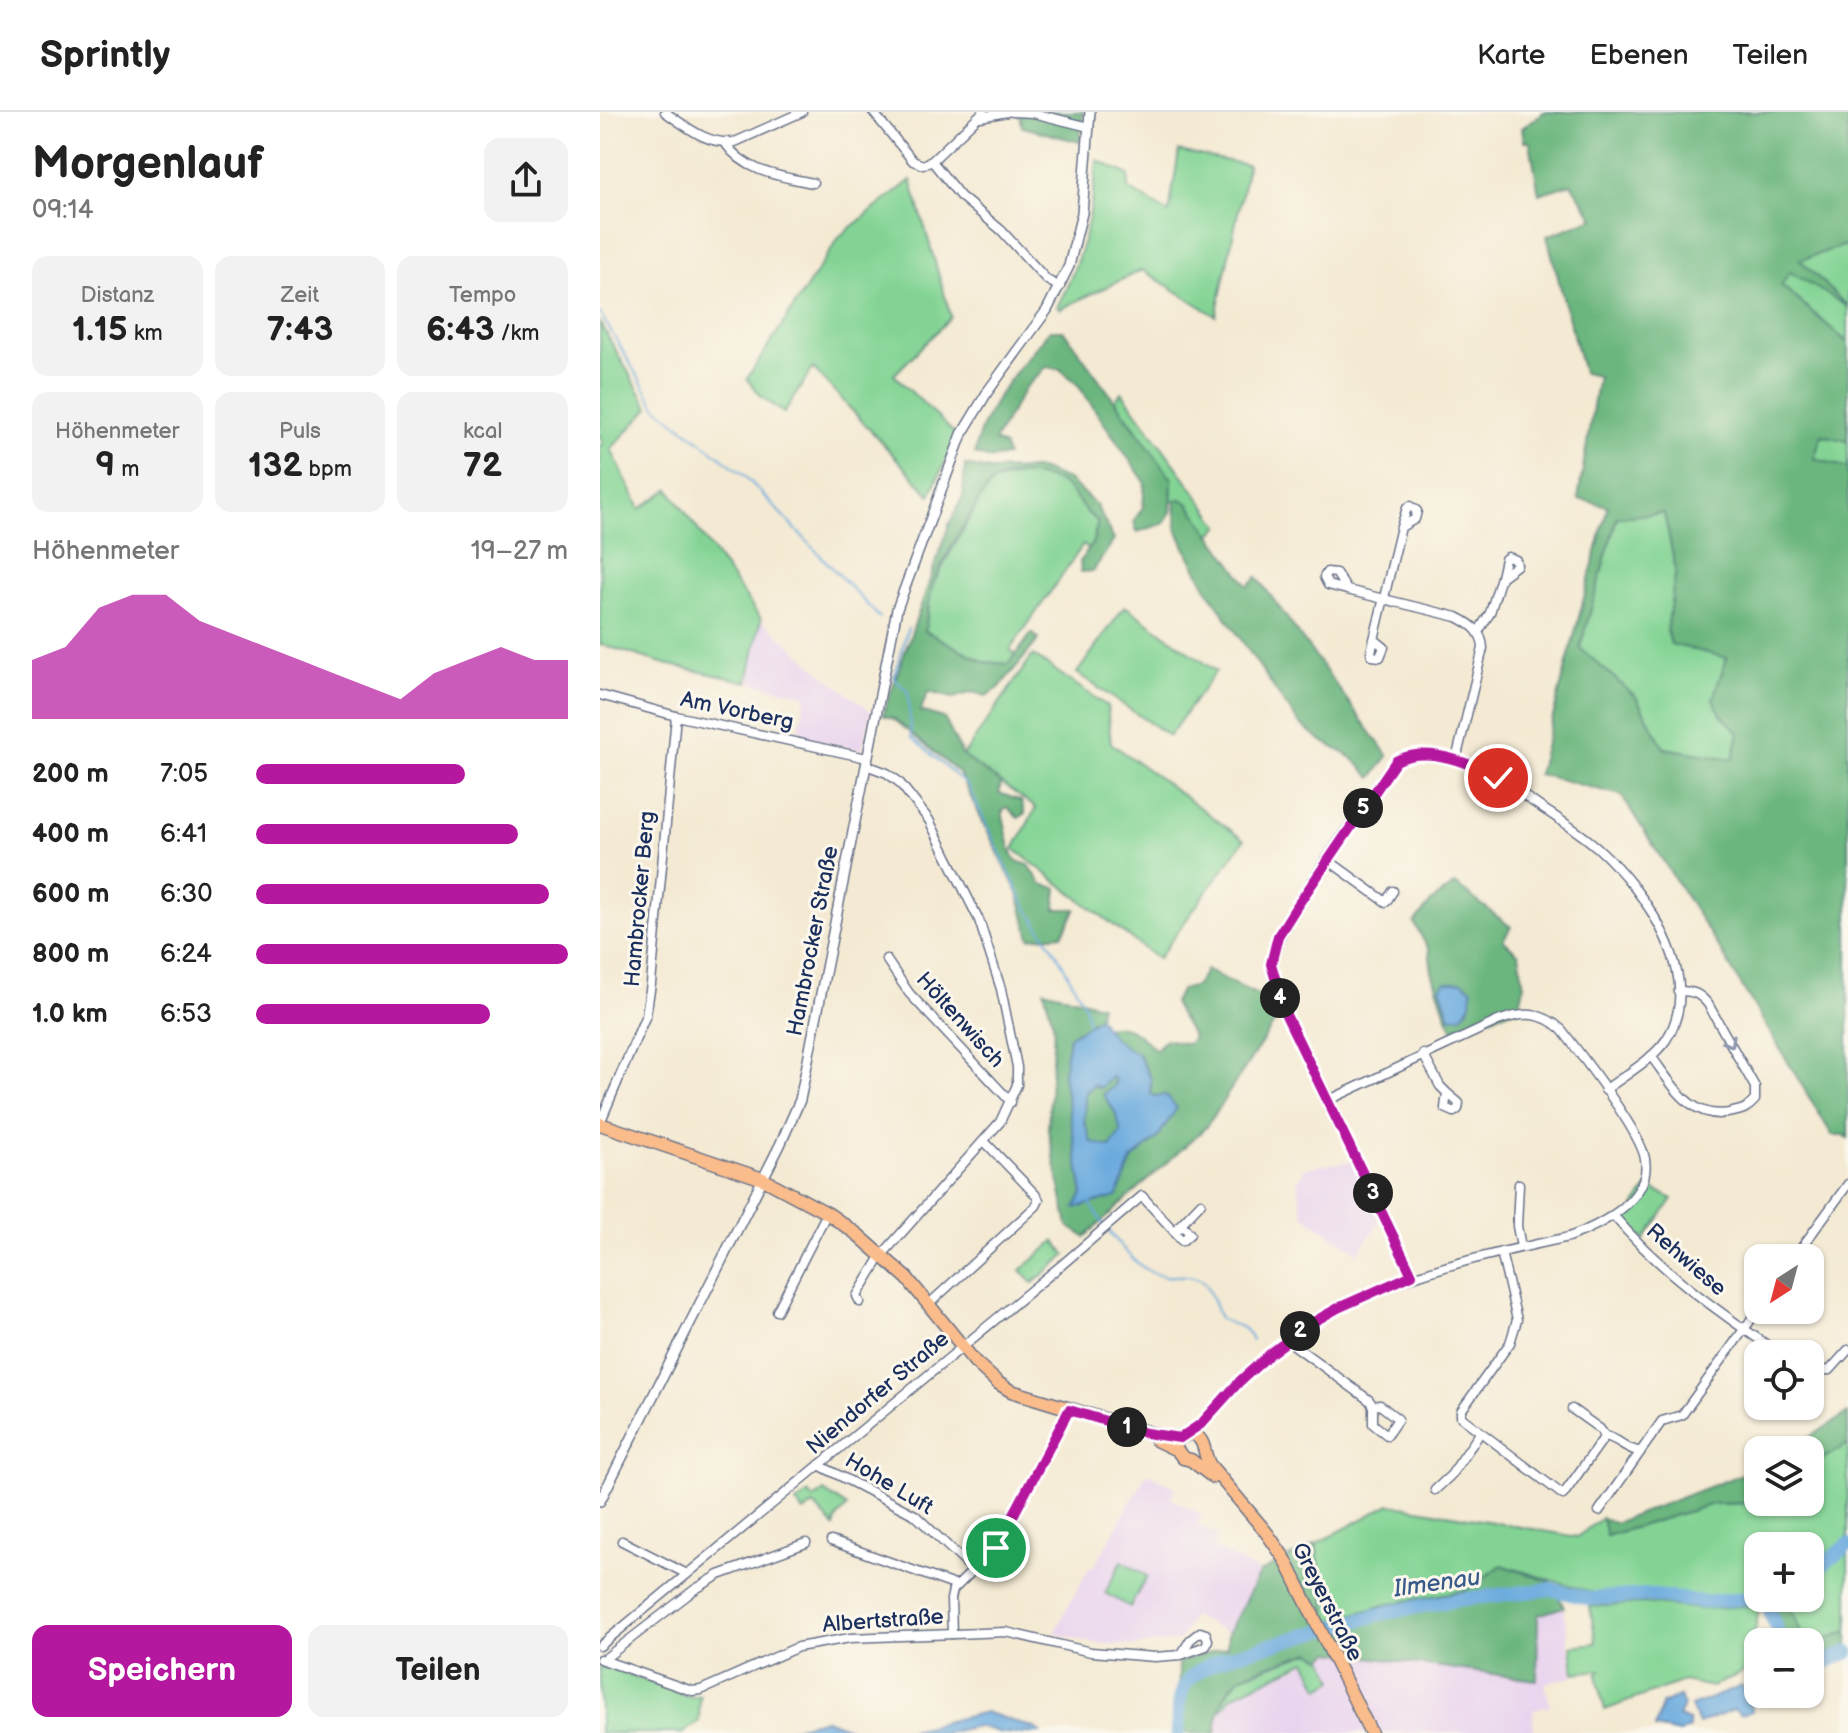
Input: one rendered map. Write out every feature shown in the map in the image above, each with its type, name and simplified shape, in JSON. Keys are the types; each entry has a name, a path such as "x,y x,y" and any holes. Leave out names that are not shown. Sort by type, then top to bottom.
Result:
{"main road":[{"path":"600,1124 763,1179 827,1213 882,1255 929,1304 975,1362 998,1383 1025,1397 1190,1443"},
{"name":"Greyerstraße","path":"1190,1443 1191,1460 1236,1498"},
{"name":"Greyerstraße","path":"1190,1443 1266,1532 1285,1559 1371,1733"}],"street":[{"path":"665,112 704,138 725,143 735,142 802,112"},
{"path":"873,112 913,161 923,165 932,161 979,115 1033,113 1089,127"},
{"name":"Hambrocker Straße","path":"600,1501 800,1100 897,609 953,454 974,412 1060,287 1077,241 1090,112"},
{"path":"725,143 730,151 753,168 813,183"},
{"path":"932,161 960,196 1001,230 1047,280 1060,287"},
{"path":"1374,639 1401,527"},
{"path":"1478,632 1490,613 1501,577"},
{"path":"1347,590 1457,617 1471,624 1478,632 1483,648 1456,760"},
{"name":"Am Vorberg","path":"600,695 866,762 899,782 929,820 979,920 1001,989 1017,1067 1017,1085 1011,1102"},
{"name":"Hambrocker Berg","path":"600,1124 646,1015 676,716"},
{"path":"1412,1275 1286,1015 1271,964 1278,936 1391,766 1407,756 1425,755 1456,760 1498,778 1607,856 1632,885 1659,925 1672,952 1678,991 1673,1025 1651,1056 1605,1090"},
{"path":"1328,860 1386,902 1393,891"},
{"name":"Höltenwisch","path":"886,959 909,993 1011,1102"},
{"path":"1651,1056 1684,1101 1697,1110 1724,1115 1745,1109 1755,1100 1755,1087 1708,1004 1701,995 1692,991 1678,991"},
{"path":"1190,1443 1240,1381 1287,1340 1338,1308 1412,1275 1569,1237 1613,1215 1638,1190 1645,1170 1645,1159 1637,1139 1605,1090 1562,1030 1537,1015 1522,1014 1498,1021 1329,1100"},
{"path":"1423,1054 1447,1093"},
{"path":"860,1302 857,1296 882,1255 984,1141 1011,1102"},
{"path":"929,1304 1039,1200 984,1141"},
{"path":"1519,1184 1517,1226 1521,1247"},
{"path":"1804,1244 1848,1184"},
{"name":"Niendorfer Straße","path":"600,1646 1142,1196 1176,1229 1201,1203"},
{"path":"777,1311 827,1213"},
{"name":"Rehwiese","path":"1613,1215 1673,1277 1760,1340"},
{"path":"1501,1252 1517,1320 1510,1343 1461,1411 1464,1421 1563,1495 1605,1436"},
{"path":"1599,1511 1662,1421 1682,1415 1749,1324"},
{"path":"1287,1340 1373,1406"},
{"path":"1824,1370 1830,1370 1848,1350"},
{"path":"1572,1409 1605,1436 1614,1437 1633,1451 1639,1451"},
{"path":"952,1634 951,1595 996,1548 1069,1410"},
{"path":"1435,1490 1451,1475 1480,1433"},
{"name":"Hohe Luft","path":"819,1465 915,1515 974,1571"},
{"path":"622,1541 687,1574"},
{"path":"831,1541 957,1586"},
{"path":"602,1660 694,1590 719,1575 806,1543"},
{"name":"Albertstraße","path":"602,1660 692,1691 808,1645 850,1638 1006,1632 1105,1654 1181,1655"}],"shaded area":[{"path":"761,619 825,676 871,711 862,750 798,736 806,695 748,682"},
{"path":"1353,1161 1379,1222 1358,1253 1303,1215 1297,1182 1305,1168"},
{"path":"1147,1473 1176,1488 1171,1498 1202,1515 1197,1524 1218,1535 1213,1547 1260,1572 1228,1633 1193,1616 1179,1641 1134,1646 1093,1643 1054,1633 1090,1566 1094,1567"},
{"path":"1564,1607 1573,1677 1545,1683 1550,1706 1533,1710 1534,1733 1216,1733 1217,1716 1232,1696 1331,1652 1537,1680 1538,1615"}],"green space":[{"path":"1020,112 1083,112 1080,142 1022,127"},
{"path":"1544,112 1848,112 1848,247 1845,245 1800,260 1848,307 1790,272 1781,285 1848,343 1848,441 1822,435 1814,458 1848,468 1848,1138 1832,1135 1722,953 1621,795 1538,774 1608,506 1578,499 1598,376 1583,373 1547,236 1594,218 1571,184 1539,194 1530,142 1524,141 1522,128","holes":["1664,513 1676,570 1667,630 1671,644 1727,658 1713,699 1721,714 1739,733 1733,759 1664,748 1636,697 1580,648 1617,517"]},
{"path":"1179,151 1248,165 1216,316 1142,270 1060,309 1057,307 1085,236 1097,160 1129,175 1129,189 1169,213"},
{"path":"911,180 951,317 894,375 957,436 930,495 813,368 784,413 762,397 747,379 840,236"},
{"path":"1846,245 1848,343 1781,285 1789,271 1847,306 1799,260"},
{"path":"600,323 649,408 611,449 640,509 669,489 761,619 748,682 665,664 600,644 600,446 603,443 600,437"},
{"path":"1050,330 1063,330 1172,479 1171,512 1163,524 1137,532 1134,521 1143,507 1145,482 1077,384 1060,369 1046,367 1025,388 994,441 1004,446 1007,456 990,459 975,454 978,438 993,405 1015,372"},
{"path":"1122,392 1220,526 1210,535 1188,503 1171,502 1172,479 1115,400"},
{"path":"1822,435 1848,441 1848,468 1814,458"},
{"path":"965,465 989,470 1040,469 1070,481 1096,505 1114,540 1093,571 1081,572 1080,562 1093,542 1098,521 1067,488 1054,480 1024,474 994,481 971,514 935,580 925,631 984,662 1009,664 1032,633 1039,639 999,688 986,696 973,692 953,698 928,692 920,711 944,718 963,756 1001,783 999,793 1021,801 1025,814 1018,818 1007,807 1002,812 1010,848 1016,861 1029,865 1041,884 1057,888 1055,909 1076,909 1062,935 1030,938 1018,893 959,773 894,719 883,715 949,525 963,496"},
{"path":"1023,474 1047,477 1068,486 1088,513 1098,520 1089,549 1083,545 1010,650 1016,655 1009,664 984,662 925,631 932,586 980,499 993,482"},
{"path":"1175,500 1188,503 1248,586 1257,577 1388,756 1372,778 1351,757 1320,740 1300,724 1282,700 1209,592 1186,549 1177,529"},
{"path":"1664,513 1676,570 1667,630 1671,644 1727,657 1713,699 1721,714 1739,733 1733,760 1664,748 1636,697 1579,648 1617,517"},
{"path":"1125,606 1216,671 1169,736 1077,673"},
{"path":"1033,655 1107,706 1111,743 1244,840 1158,959 1014,849 1036,808 963,756"},
{"path":"1455,884 1511,927 1503,940 1519,954 1524,987 1519,1008 1454,1030 1432,972 1429,950 1414,923 1431,902"},
{"path":"1206,970 1274,1003 1277,1019 1206,1127 1085,1237 1068,1226 1048,1129 1054,1027 1044,990 1100,1005 1099,1017 1069,1037 1063,1074 1083,1194 1076,1207 1117,1197 1132,1160 1157,1138 1154,1096 1150,1093 1151,1079 1138,1053 1118,1043 1105,1027 1127,1028 1156,1050 1165,1039 1188,1044 1193,1037 1173,1003 1181,990 1196,986"},
{"path":"1112,1077 1114,1086 1103,1094 1115,1112 1122,1132 1110,1148 1091,1143 1084,1120 1085,1093 1093,1085 1100,1088"},
{"path":"1648,1187 1673,1199 1644,1240 1627,1221"},
{"path":"1055,1241 1066,1255 1033,1283 1021,1270"},
{"path":"1848,1413 1848,1444 1824,1458 1824,1436 1811,1436"},
{"path":"1848,1444 1848,1541 1824,1559 1824,1532 1744,1532 1744,1594 1706,1597 1650,1590 1593,1593 1502,1565 1466,1590 1385,1605 1328,1622 1316,1544 1390,1504 1577,1537 1602,1518 1607,1536 1713,1504 1744,1503 1744,1516 1824,1516 1824,1458"},
{"path":"1744,1473 1744,1503 1713,1504 1606,1536 1602,1518 1615,1523"},
{"path":"824,1491 847,1507 834,1527 814,1505 804,1512 796,1503 808,1493 814,1499"},
{"path":"1316,1544 1329,1622 1385,1605 1466,1590 1502,1565 1551,1582 1564,1607 1538,1615 1537,1680 1332,1652 1322,1658 1311,1652 1246,1674 1234,1682 1222,1702 1216,1733 1178,1733 1179,1662 1227,1647 1228,1633 1260,1572"},
{"path":"1848,1550 1848,1631 1824,1640 1824,1628 1799,1628 1791,1612 1824,1612 1824,1569"},
{"path":"1122,1561 1147,1576 1130,1607 1105,1593"},
{"path":"1644,1603 1702,1609 1744,1606 1744,1612 1759,1612 1755,1628 1744,1628 1744,1671 1712,1687 1683,1681 1605,1710 1597,1675 1601,1670 1574,1673 1571,1646 1596,1643 1590,1607"},
{"path":"1777,1612 1791,1612 1799,1628 1782,1628"},
{"path":"1848,1631 1848,1645 1824,1656 1824,1640"},
{"path":"1311,1652 1324,1657 1334,1680 1320,1688 1306,1661 1232,1696 1220,1711 1223,1699 1240,1677"},
{"path":"600,1664 690,1697 700,1695 699,1721 683,1733 600,1733"}],"water":[{"path":"1446,982 1463,982 1472,989 1471,1004 1462,1016 1450,1017 1440,987"},
{"path":"1099,1017 1115,1039 1137,1053 1151,1079 1150,1093 1154,1096 1166,1095 1177,1108 1157,1138 1132,1160 1117,1197 1075,1208 1083,1194 1063,1074 1069,1037","holes":["1112,1077 1114,1086 1103,1094 1115,1112 1121,1132 1110,1147 1091,1142 1084,1120 1085,1093 1093,1085 1100,1088"]},
{"path":"1742,1686 1744,1708 1752,1711 1741,1715 1734,1710 1698,1724 1691,1706"},
{"path":"1680,1696 1683,1705 1678,1717 1689,1721 1689,1728 1680,1733 1655,1728 1662,1704"},
{"path":"985,1712 1041,1733 1002,1733 977,1726 945,1733 899,1733"},
{"path":"825,1719 857,1731 874,1733 781,1733"}],"waterway":[{"path":"600,313 656,407 744,475 880,618"},
{"path":"908,628 894,678 908,692 911,737 968,786 1023,902 1057,954 1085,1006 1088,1023"},
{"path":"1090,1203 1104,1225"},
{"path":"1108,1230 1133,1259 1148,1270 1164,1276 1187,1276 1201,1280 1220,1318 1242,1327 1252,1341"},
{"name":"Ilmenau","path":"1824,1564 1848,1545"},
{"name":"Ilmenau","path":"1178,1733 1179,1704 1185,1684 1211,1664 1385,1613 1456,1600 1551,1589 1590,1599 1647,1595 1703,1602 1744,1598"},
{"path":"1770,1612 1776,1628"},
{"path":"1824,1663 1848,1652"}],"route":[{"path":"996,1548 1069,1410 1146,1433 1180,1438 1201,1424 1240,1381 1271,1353 1310,1324 1412,1275 1282,1007 1271,964 1278,936 1396,761 1407,756 1425,755 1453,759 1498,778"}]}
